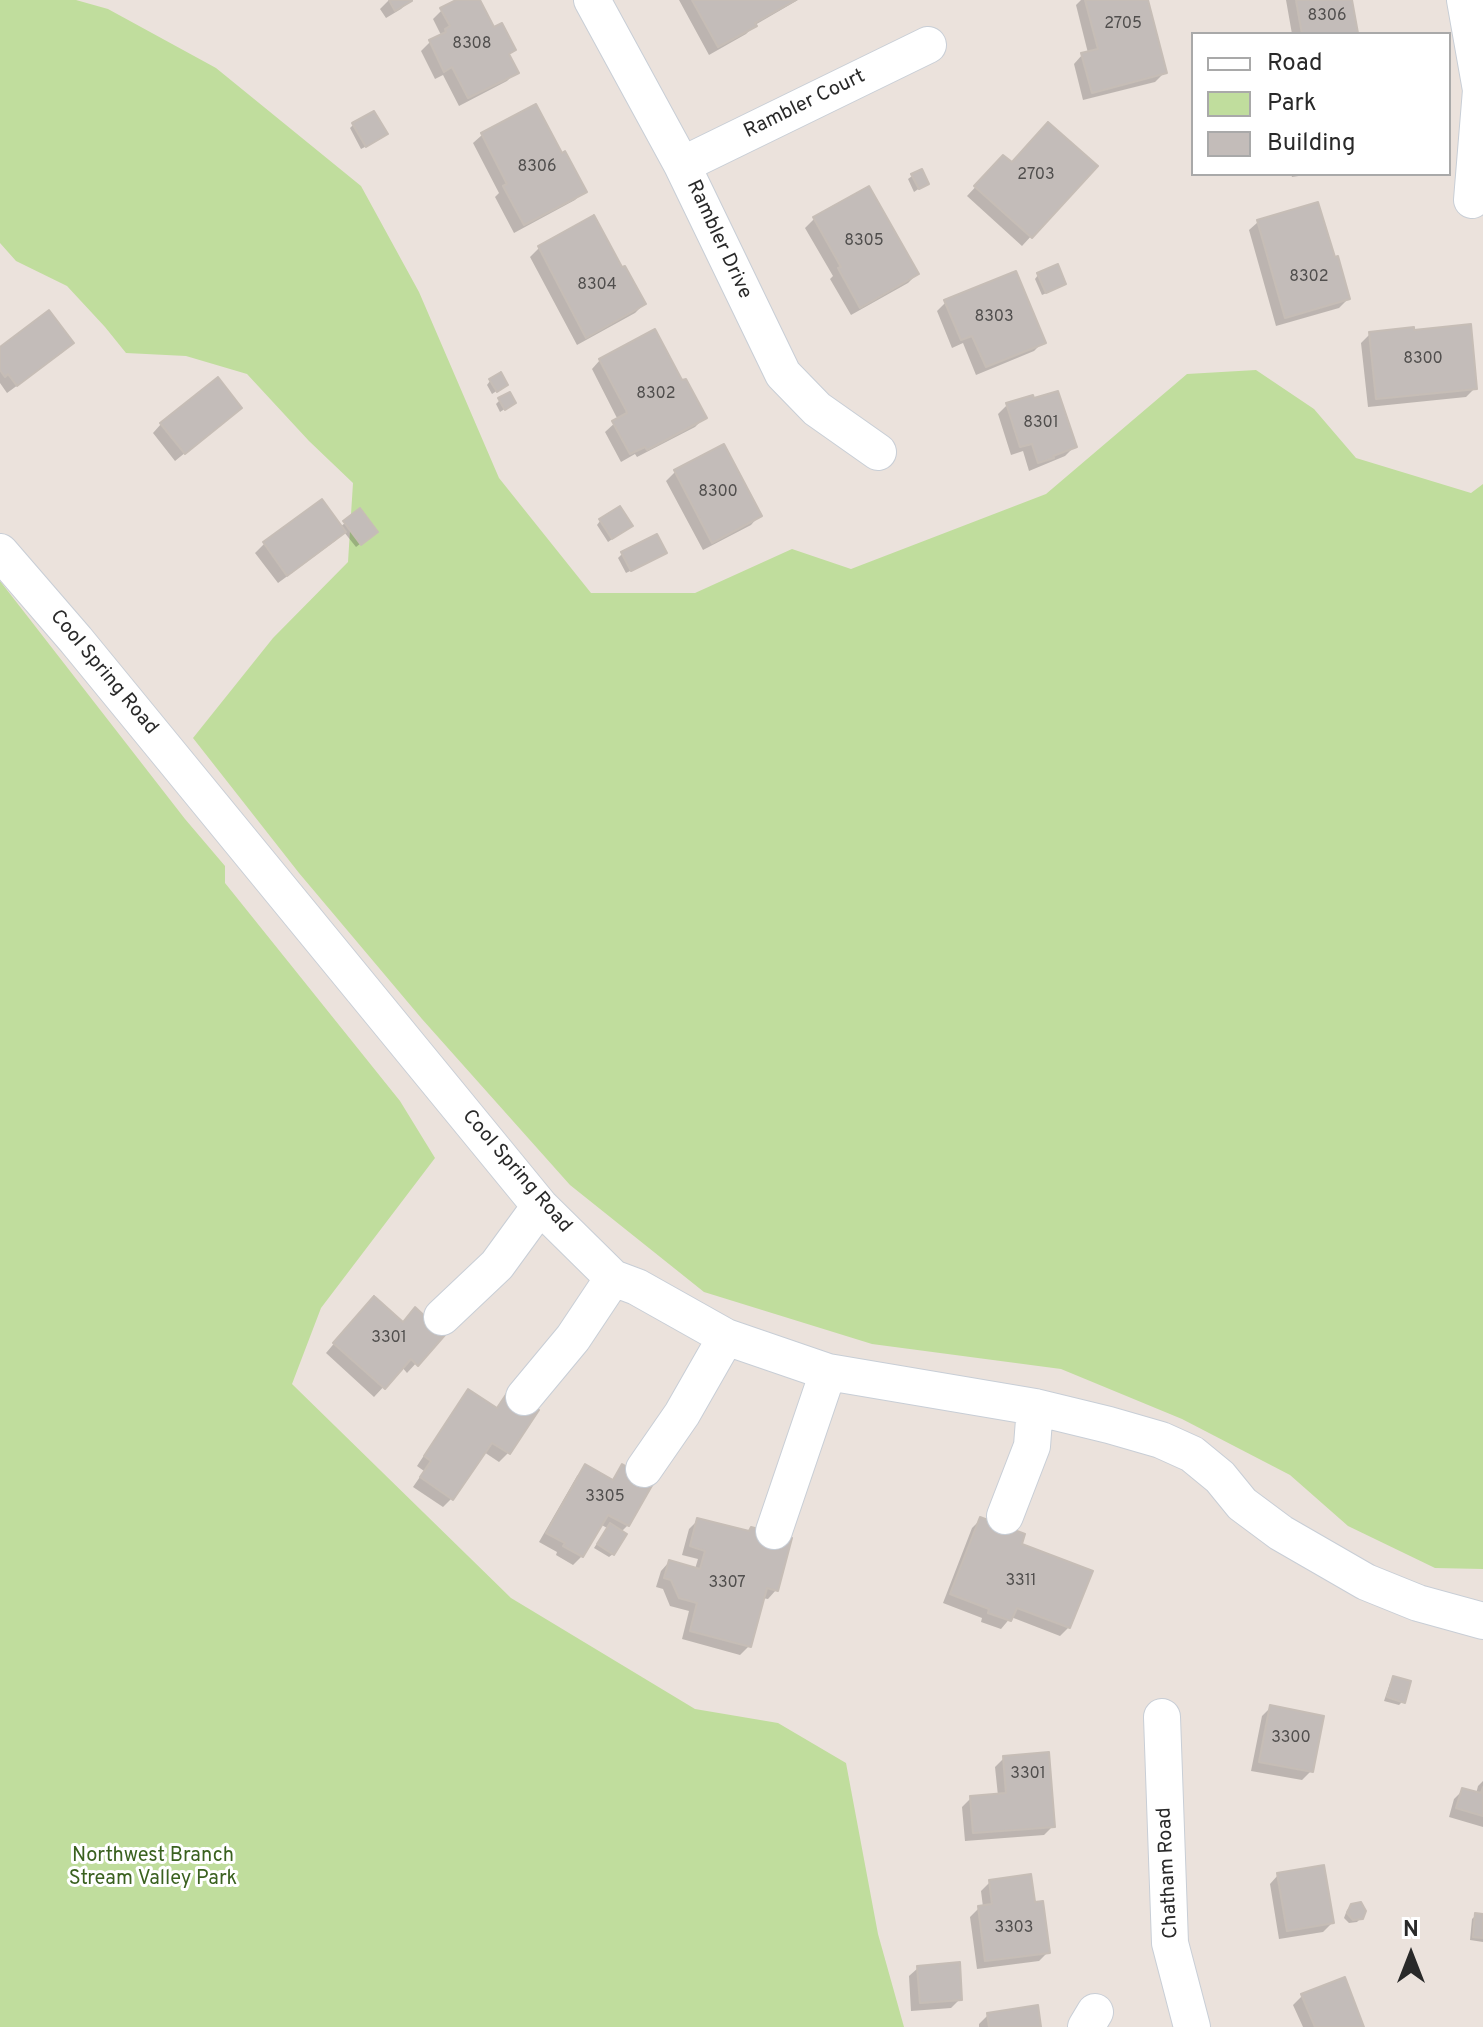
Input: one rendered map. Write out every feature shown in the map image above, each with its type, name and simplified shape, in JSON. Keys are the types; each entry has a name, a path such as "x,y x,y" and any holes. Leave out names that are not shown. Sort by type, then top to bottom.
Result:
{"street":[{"name":"Rambler Drive","path":"592,0 682,165 783,374 817,409 878,452"},
{"path":"1465,0 1481,90 1472,200"},
{"name":"Rambler Court","path":"682,165 928,45"},
{"name":"Cool Spring Road","path":"0,552 76,640 540,1206 613,1278 637,1287 726,1337 828,1372 1035,1407 1148,1436 1192,1454 1220,1477 1242,1504 1281,1533 1366,1582 1418,1603 1483,1621"},
{"path":"442,1317 497,1265 540,1206"},
{"path":"524,1397 573,1338 613,1278"},
{"path":"644,1469 682,1414 726,1337"},
{"path":"774,1531 828,1372"},
{"path":"1005,1516 1032,1446 1035,1407"},
{"name":"Chatham Road","path":"1162,1717 1170,1943 1192,2027"}],"green space":[{"path":"0,0 76,0 108,9 216,68 361,186 419,292 499,478 591,593 695,593 792,549 851,569 1046,494 1187,374 1256,370 1314,409 1356,458 1471,493 1483,484 1483,1569 1435,1568 1348,1526 1290,1475 1182,1419 1061,1369 872,1344 704,1292 570,1185 422,1019 299,873 193,738 273,638 348,562 353,483 247,374 186,356 126,353 67,286 16,261 0,243"},
{"name":"Northwest Branch Stream Valley Park","path":"0,581 225,866 225,883 400,1101 435,1158 321,1308 292,1384 511,1598 695,1709 778,1723 846,1763 878,1934 904,2027 0,2027"}],"building":[{"path":"389,0 412,0 412,1 395,11"},
{"path":"456,0 480,0 494,27 502,23 516,50 509,54 519,73 468,98 452,67 444,72 429,40 446,32 445,29 450,26 440,8"},
{"path":"692,0 796,0 718,47"},
{"path":"1085,0 1148,0 1167,73 1092,93 1081,53 1098,49"},
{"path":"1296,0 1352,0 1358,32 1302,32"},
{"path":"536,104 587,192 524,225 503,186 507,184 481,133"},
{"path":"374,111 388,134 366,147 352,123"},
{"path":"1048,122 1098,166 1032,238 974,186 1003,155 1012,162"},
{"path":"922,169 929,184 919,189 911,174"},
{"path":"869,186 919,274 860,308 813,217"},
{"path":"1318,202 1350,299 1285,318 1257,220"},
{"path":"594,215 646,304 586,338 538,246"},
{"path":"1058,264 1066,284 1046,293 1037,273"},
{"path":"1016,271 1046,343 986,367 972,336 961,340 944,300"},
{"path":"49,310 74,343 17,386 8,374 5,377 0,370 0,347"},
{"path":"1471,324 1477,389 1376,399 1369,332"},
{"path":"655,329 682,380 686,379 707,418 647,450 645,447 630,454 612,421 627,413 599,359"},
{"path":"501,372 508,385 497,392 489,379"},
{"path":"218,377 242,408 185,454 160,423"},
{"path":"1058,391 1077,447 1038,463 1032,444 1020,447 1006,403"},
{"path":"510,392 516,403 505,410 498,398"},
{"path":"724,444 762,516 712,543 674,470"},
{"path":"322,499 346,532 287,576 263,542"},
{"path":"620,506 633,526 612,539 599,519"},
{"path":"360,508 378,532 361,545 343,521"},
{"path":"657,534 667,553 631,571 621,552"},
{"path":"374,1296 403,1322 415,1307 445,1335 418,1366 411,1359 385,1389 333,1343"},
{"path":"468,1389 497,1408 509,1390 539,1410 510,1454 492,1443 453,1500 420,1477 431,1461 424,1456"},
{"path":"585,1464 613,1480 622,1464 654,1482 629,1526 608,1515 583,1557 546,1533"},
{"path":"980,1517 1025,1534 1022,1544 1093,1571 1070,1628 1017,1608 1011,1621 950,1594"},
{"path":"697,1518 792,1538 778,1591 767,1588 751,1647 690,1631 697,1603 679,1598 671,1580 664,1578 669,1560 700,1569 705,1551 690,1546"},
{"path":"610,1523 627,1534 614,1555 597,1544"},
{"path":"1393,1676 1411,1681 1405,1703 1387,1697"},
{"path":"1270,1705 1324,1716 1313,1772 1259,1762"},
{"path":"1049,1752 1055,1827 973,1833 970,1796 1006,1793 1003,1756"},
{"path":"1483,1787 1483,1816 1456,1808 1462,1788 1481,1793"},
{"path":"1324,1865 1334,1923 1287,1931 1277,1873"},
{"path":"1031,1874 1035,1902 1043,1901 1050,1953 985,1961 978,1906 992,1904 989,1880"},
{"path":"1361,1902 1366,1911 1363,1919 1353,1920 1347,1913 1351,1904"},
{"path":"1475,1913 1483,1914 1483,1938 1473,1937"},
{"path":"960,1962 962,2000 920,2003 917,1966"},
{"path":"1345,1977 1364,2027 1315,2027 1301,1994"},
{"path":"1038,2005 1041,2027 989,2027 987,2013"}]}
